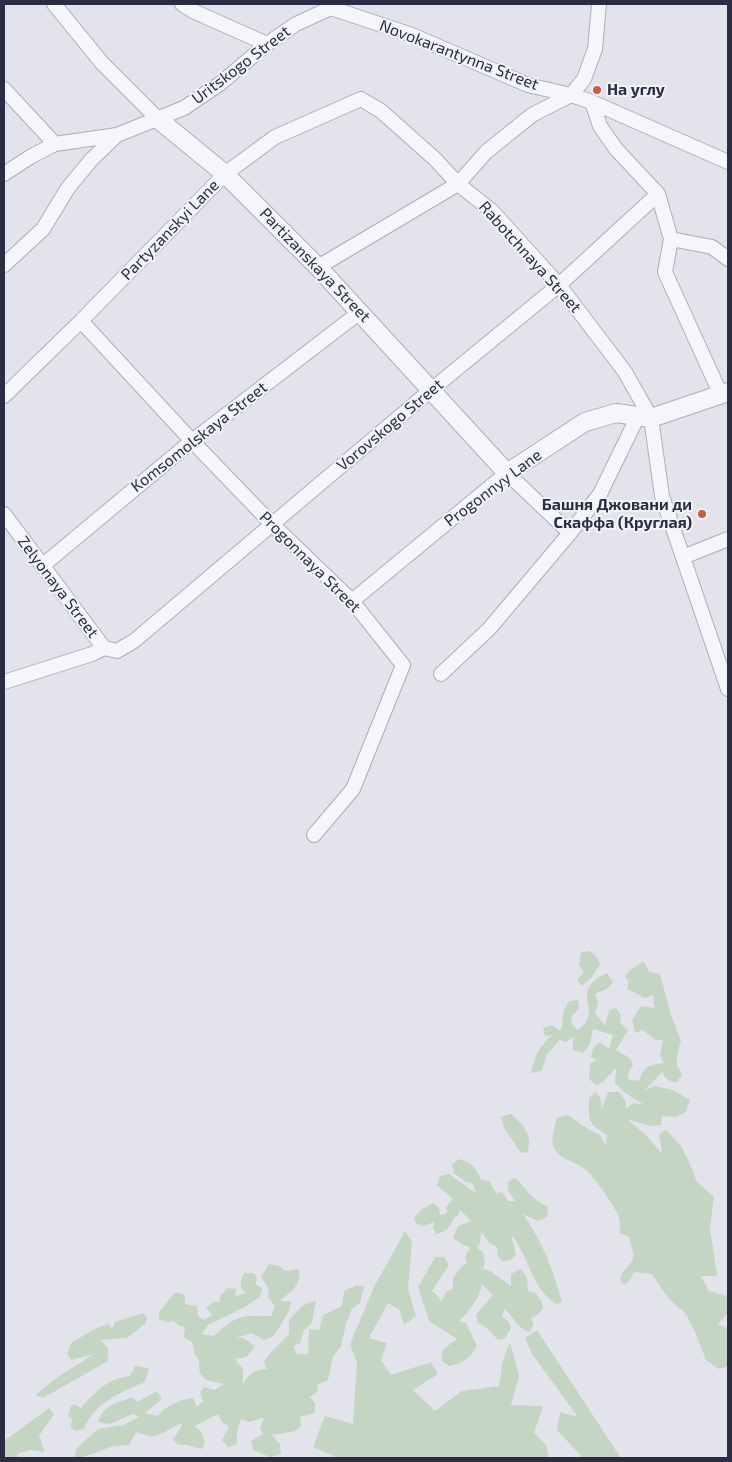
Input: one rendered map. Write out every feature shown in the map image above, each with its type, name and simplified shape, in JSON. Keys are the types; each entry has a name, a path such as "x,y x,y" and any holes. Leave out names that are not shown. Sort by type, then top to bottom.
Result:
{"street":[{"name":"Partizanskaya Street","path":"54,4 102,63 158,119 225,174 318,267 507,473 570,533"},
{"path":"182,4 267,44"},
{"path":"318,267 458,184 486,152 532,115 571,95 584,79 595,49 599,4"},
{"name":"Uritskogo Street","path":"4,266 43,229 68,188 91,160 117,135 184,108 221,83 267,44 296,24 332,6"},
{"name":"Novokarantynna Street","path":"332,6 412,35 528,85 592,102 728,162"},
{"path":"4,89 55,144"},
{"name":"Rabotchnaya Street","path":"361,99 381,111 434,159 458,184 492,211 560,285 625,372 645,417"},
{"name":"Partyzanskyi Lane","path":"4,396 81,321 225,174 275,136 361,99"},
{"path":"441,674 489,629 570,533 600,494 645,417 725,394 665,272 671,239 658,194 616,149 600,126 592,102"},
{"path":"4,174 55,144 117,135"},
{"name":"Vorovskogo Street","path":"4,682 134,641 432,390 560,285 658,194"},
{"path":"671,239 712,247 728,259"},
{"name":"Komsomolskaya Street","path":"42,566 192,441 360,312"},
{"name":"Progonnaya Street","path":"81,321 272,524 352,601 403,665 353,789 314,835"},
{"name":"Progonnyy Lane","path":"352,601 507,473 585,422 616,413 645,417"},
{"path":"645,417 662,496 728,689"},
{"name":"Zelyonaya Street","path":"4,514 42,566 111,649"},
{"path":"683,557 728,539"}],"green space":[{"path":"589,951 597,957 600,965 591,978 582,986 577,980 584,972 579,965 581,952"},
{"path":"644,962 649,972 660,974 672,1018 681,1040 677,1065 682,1075 676,1083 666,1079 662,1072 645,1090 655,1086 673,1090 690,1100 686,1112 676,1117 662,1116 661,1125 650,1126 627,1119 646,1135 662,1154 659,1134 666,1130 681,1146 697,1182 714,1197 710,1227 717,1276 701,1276 709,1291 727,1296 728,1313 718,1324 728,1329 728,1366 719,1369 706,1360 686,1314 668,1298 652,1274 634,1272 629,1281 624,1285 620,1279 632,1261 633,1253 629,1237 620,1233 617,1213 589,1172 560,1155 553,1145 553,1133 557,1117 568,1115 600,1135 606,1146 607,1135 590,1121 589,1117 589,1098 595,1092 600,1097 602,1108 608,1092 619,1092 625,1100 626,1108 634,1103 644,1105 624,1092 615,1083 616,1068 603,1082 596,1085 589,1079 590,1064 597,1059 591,1058 593,1048 600,1042 609,1049 613,1035 593,1029 590,1044 583,1053 573,1050 573,1037 566,1042 560,1040 547,1054 542,1071 531,1073 538,1052 552,1035 545,1036 543,1028 552,1025 559,1030 562,1028 563,1012 569,1001 578,1000 579,1008 571,1018 573,1026 578,1030 589,1016 587,991 590,985 607,973 613,982 607,989 595,994 598,1002 595,1013 605,1026 609,1010 616,1008 621,1015 620,1022 628,1030 616,1050 630,1058 633,1065 628,1079 639,1081 645,1069 664,1063 660,1056 663,1040 656,1040 643,1030 635,1033 632,1020 641,1006 654,1008 653,995 645,998 627,989 629,981 625,977 631,969"},
{"path":"511,1114 526,1130 529,1140 528,1152 521,1153 504,1128 501,1117"},
{"path":"459,1159 473,1166 481,1180 489,1181 496,1193 502,1192 508,1201 515,1201 508,1190 508,1182 514,1178 520,1182 532,1197 548,1207 547,1217 538,1221 523,1214 547,1256 562,1302 556,1304 540,1289 523,1253 511,1235 516,1255 511,1260 502,1261 498,1256 497,1247 490,1244 481,1232 480,1243 477,1248 483,1252 485,1262 483,1269 490,1271 511,1286 511,1274 521,1269 527,1278 528,1291 538,1296 543,1308 538,1315 531,1318 534,1324 529,1332 520,1327 504,1309 502,1317 508,1321 511,1328 505,1338 498,1340 487,1328 478,1323 476,1315 493,1295 482,1285 473,1305 459,1321 466,1323 477,1346 466,1360 449,1366 442,1361 442,1350 457,1339 429,1321 418,1287 435,1257 444,1257 449,1265 432,1291 441,1302 446,1292 453,1288 453,1278 463,1265 467,1264 465,1257 470,1247 463,1245 453,1238 458,1226 471,1221 460,1210 447,1229 436,1234 433,1228 434,1222 424,1226 417,1224 414,1218 422,1209 433,1203 439,1208 440,1215 447,1213 446,1207 453,1199 437,1185 440,1176 449,1174 476,1193 473,1184 466,1182 454,1173 452,1164"},
{"path":"405,1231 412,1242 408,1289 416,1316 404,1325 399,1309 388,1303 369,1338 387,1343 381,1360 391,1375 431,1362 438,1374 413,1390 435,1411 462,1391 499,1386 503,1360 510,1342 519,1376 511,1405 543,1406 534,1433 546,1445 549,1458 338,1458 313,1447 325,1416 353,1424 357,1363 350,1344 374,1287"},
{"path":"269,1264 280,1266 285,1271 298,1269 300,1278 294,1289 280,1301 291,1301 289,1311 274,1336 264,1340 252,1333 235,1338 243,1338 255,1346 247,1357 235,1359 243,1369 243,1384 253,1373 267,1369 264,1362 269,1354 289,1334 289,1320 302,1306 316,1300 312,1323 304,1330 300,1343 293,1346 297,1354 308,1354 309,1329 319,1330 323,1315 342,1306 344,1291 357,1285 364,1287 360,1303 352,1309 346,1324 341,1346 333,1356 328,1380 317,1385 318,1391 310,1397 315,1403 315,1413 300,1417 301,1426 296,1431 272,1435 280,1444 281,1454 270,1457 253,1450 251,1441 263,1434 260,1428 264,1418 248,1422 241,1419 237,1432 237,1444 228,1447 222,1440 229,1427 222,1422 218,1414 195,1426 201,1432 205,1442 202,1449 178,1445 173,1440 183,1423 156,1436 148,1436 136,1432 129,1445 113,1446 81,1458 74,1457 77,1448 98,1429 124,1425 139,1417 133,1414 110,1424 98,1422 103,1412 112,1405 133,1397 137,1402 157,1391 162,1399 145,1413 158,1416 169,1406 188,1399 193,1398 197,1407 203,1401 200,1393 204,1387 214,1390 224,1384 205,1379 202,1376 199,1360 195,1355 192,1342 184,1337 185,1327 173,1321 167,1322 159,1319 159,1312 175,1292 185,1295 185,1304 197,1306 198,1316 204,1320 212,1315 206,1308 213,1302 220,1302 220,1296 227,1288 236,1289 235,1297 245,1293 241,1286 244,1273 254,1273 257,1279 255,1284 262,1288 260,1297 243,1308 208,1325 202,1334 214,1336 234,1320 246,1316 271,1316 275,1306 268,1297 269,1289 261,1277"},
{"path":"144,1313 147,1318 145,1324 127,1338 101,1340 108,1348 108,1361 43,1398 36,1395 56,1378 94,1354 71,1360 67,1354 72,1342 99,1327 109,1324 112,1329 115,1322"},
{"path":"537,1330 620,1458 583,1458 557,1430 560,1412 578,1417 532,1354 525,1338"},
{"path":"135,1366 149,1368 145,1382 118,1394 101,1405 88,1420 84,1429 75,1431 70,1426 73,1419 68,1417 70,1408 74,1404 81,1408 108,1383 130,1376"},
{"path":"49,1408 54,1414 39,1436 45,1452 30,1450 17,1454 18,1458 4,1458 4,1441"}],"place":[{"name":"На углу","path":"597,90"},
{"name":"Башня Джовани ди Скаффа (Круглая)","path":"702,514"}]}
